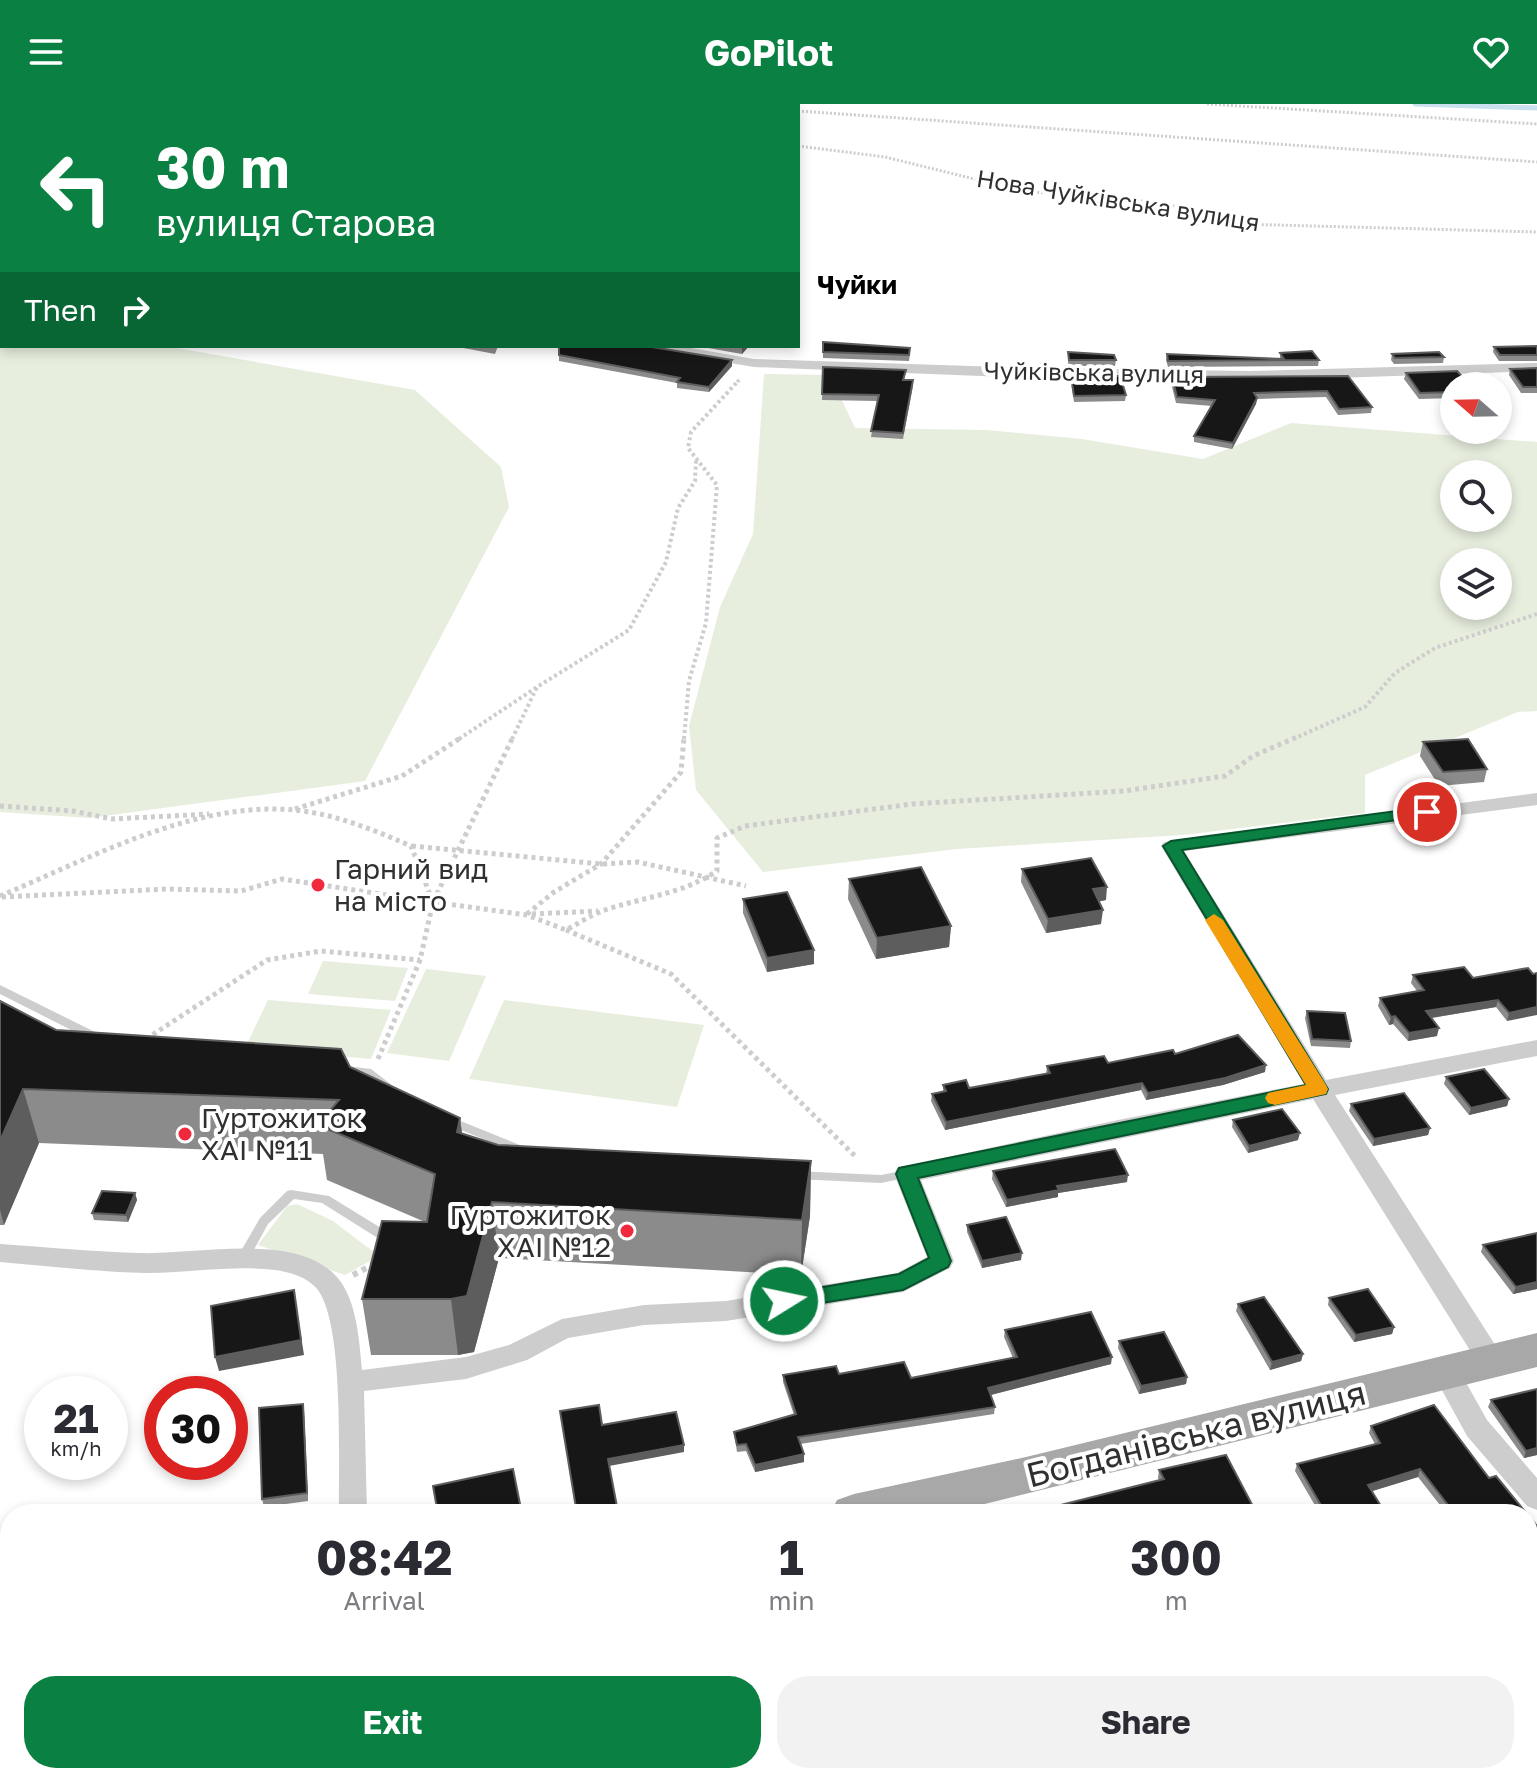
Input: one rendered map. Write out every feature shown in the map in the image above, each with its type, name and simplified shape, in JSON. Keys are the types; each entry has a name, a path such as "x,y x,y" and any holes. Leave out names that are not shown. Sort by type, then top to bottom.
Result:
{"main road":[{"name":"Богданівська вулиця","path":"903,1504 1000,1484 1445,1370 1537,1350"}],"street":[{"name":"Чуйківська вулиця","path":"665,348 754,363 1032,373 1250,376 1537,367"},
{"path":"1491,1361 1319,1089 1171,846 1537,799"},
{"path":"349,1382 466,1368 517,1353 562,1329 644,1315 726,1311 903,1282 941,1261 899,1175 1537,1048"},
{"path":"0,1253 147,1263 241,1261 293,1264 315,1272 330,1287 338,1305 349,1382 353,1504"},
{"path":"1445,1370 1477,1428 1537,1498"}],"lane":[{"path":"0,989 125,1052"},
{"path":"337,1069 367,1072 399,1096"},
{"path":"428,1110 471,1132 529,1153"},
{"path":"774,1174 899,1175"},
{"path":"241,1261 264,1221 291,1194 325,1199 370,1224 389,1238 390,1256"}],"path":[{"path":"1207,104 1537,124"},
{"path":"800,111 1537,162"},
{"name":"Нова Чуйківська вулиця","path":"800,146 885,157 1023,191 1163,203 1238,224 1537,232"},
{"path":"527,915 554,892 601,864 681,772 689,681 706,623 717,485 688,448 691,432 754,363"},
{"path":"0,806 73,811 112,819 294,810 402,776 629,630 666,562 678,508 695,481 696,461"},
{"path":"0,897 167,889 241,891 282,879 345,886 382,897 527,915 603,910 644,901 707,879 717,871 717,838 745,826 912,804 1124,791 1225,776 1253,756 1365,707 1395,673 1435,648 1537,614"},
{"path":"380,1081 375,1067 420,960 433,902 537,687"},
{"path":"294,810 363,826 411,846 458,853 601,864 638,862 746,886"},
{"path":"0,897 96,857 218,814"},
{"path":"411,846 433,902"},
{"path":"566,930 603,910"},
{"path":"527,915 671,974 852,1156 899,1175"},
{"path":"125,1052 267,960 321,951 420,960"},
{"path":"330,1287 390,1256"}],"green space":[{"path":"0,348 176,348 415,390 501,467 509,507 365,781 89,818 0,812"},
{"path":"764,374 830,375 855,428 987,430 1082,439 1203,459 1291,423 1440,435 1440,444 1512,444 1512,440 1537,442 1537,711 1518,712 1365,775 1365,813 1183,835 957,849 763,872 696,790 689,726 720,607 753,534"},
{"path":"323,961 408,968 395,1001 308,994"},
{"path":"426,969 486,976 449,1061 387,1053"},
{"path":"268,1000 391,1010 371,1059 245,1048"},
{"path":"504,1000 704,1025 677,1107 469,1079"},
{"path":"297,1204 333,1221 379,1256 345,1275 258,1245 287,1206"}],"building":[{"path":"823,342 910,348 909,355 823,352"},
{"path":"1537,346 1537,355 1500,355 1494,347"},
{"path":"559,348 658,348 732,360 709,387 677,382 680,378 559,355"},
{"path":"1312,351 1319,360 1168,361 1167,354 1284,359 1280,353"},
{"path":"1068,352 1114,355 1116,360 1069,360"},
{"path":"1439,352 1444,357 1395,358 1392,354"},
{"path":"823,367 906,370 903,380 913,380 903,433 871,431 879,395 822,394"},
{"path":"1537,368 1537,387 1523,387 1510,369"},
{"path":"1457,371 1458,372 1440,372 1440,392 1420,393 1406,373"},
{"path":"1071,376 1120,376 1126,395 1074,396"},
{"path":"1348,376 1372,407 1339,409 1327,391 1254,393 1257,398 1233,443 1194,436 1215,400 1177,397 1172,377"},
{"path":"1468,739 1487,769 1443,772 1423,742"},
{"path":"1091,858 1107,887 1093,889 1103,910 1048,919 1022,869"},
{"path":"921,867 951,926 877,938 849,879"},
{"path":"787,892 814,950 767,958 743,899"},
{"path":"1464,967 1473,978 1528,968 1533,974 1537,973 1537,1007 1509,1013 1498,1000 1426,1011 1439,1028 1409,1033 1395,1016 1391,1017 1380,998 1424,990 1413,975"},
{"path":"0,1001 56,1030 341,1049 350,1067 460,1118 457,1132 498,1145 811,1161 802,1220 492,1202 467,1296 451,1299 362,1299 382,1221 427,1222 435,1174 318,1125 339,1100 23,1089 0,1141"},
{"path":"1307,1011 1345,1013 1351,1041 1312,1039"},
{"path":"1238,1035 1266,1065 1225,1078 1148,1093 1142,1083 946,1122 932,1094 946,1091 943,1085 966,1080 969,1088 1050,1073 1047,1066 1104,1056 1108,1063 1173,1050 1175,1054"},
{"path":"1484,1069 1509,1099 1471,1108 1446,1077"},
{"path":"1404,1093 1430,1128 1374,1139 1351,1104"},
{"path":"1282,1109 1300,1133 1249,1146 1233,1120"},
{"path":"1115,1149 1128,1175 1057,1186 1059,1190 1007,1200 993,1171"},
{"path":"102,1191 135,1193 126,1215 92,1213"},
{"path":"1006,1217 1022,1253 982,1261 967,1225"},
{"path":"1537,1233 1537,1282 1516,1287 1483,1245"},
{"path":"1368,1289 1394,1327 1356,1335 1329,1298"},
{"path":"294,1290 301,1340 215,1357 211,1306"},
{"path":"1264,1297 1303,1354 1272,1362 1238,1304"},
{"path":"1091,1312 1112,1357 988,1388 995,1407 798,1437 804,1454 755,1465 746,1444 737,1445 734,1432 796,1414 783,1375 836,1366 839,1374 904,1362 911,1378 1017,1357 1005,1330"},
{"path":"1164,1332 1187,1377 1141,1386 1119,1341"},
{"path":"1537,1389 1537,1448 1526,1451 1491,1400"},
{"path":"303,1404 307,1493 262,1499 259,1408"},
{"path":"599,1405 602,1425 676,1412 684,1445 608,1459 616,1504 575,1504 560,1411"},
{"path":"1434,1405 1489,1478 1496,1476 1519,1504 1447,1504 1420,1469 1368,1485 1380,1504 1320,1504 1297,1464 1380,1443 1371,1426"},
{"path":"1226,1455 1252,1504 1065,1504 1164,1479 1159,1470"},
{"path":"513,1469 520,1504 436,1504 433,1486"}],"waterway":[{"path":"1415,104 1537,108"}],"slow traffic":[{"path":"1214,920 1319,1089 1275,1098"}],"place":[{"name":"Гарний вид на місто","path":"318,885"},
{"name":"Гуртожиток ХАІ №11","path":"185,1134"},
{"name":"Гуртожиток ХАІ №12","path":"627,1231"}],"district":[{"name":"Чуйки","path":"857,285"}],"route":[{"path":"784,1301 903,1282 941,1261 906,1174 1319,1089 1171,846 1427,812"}]}
